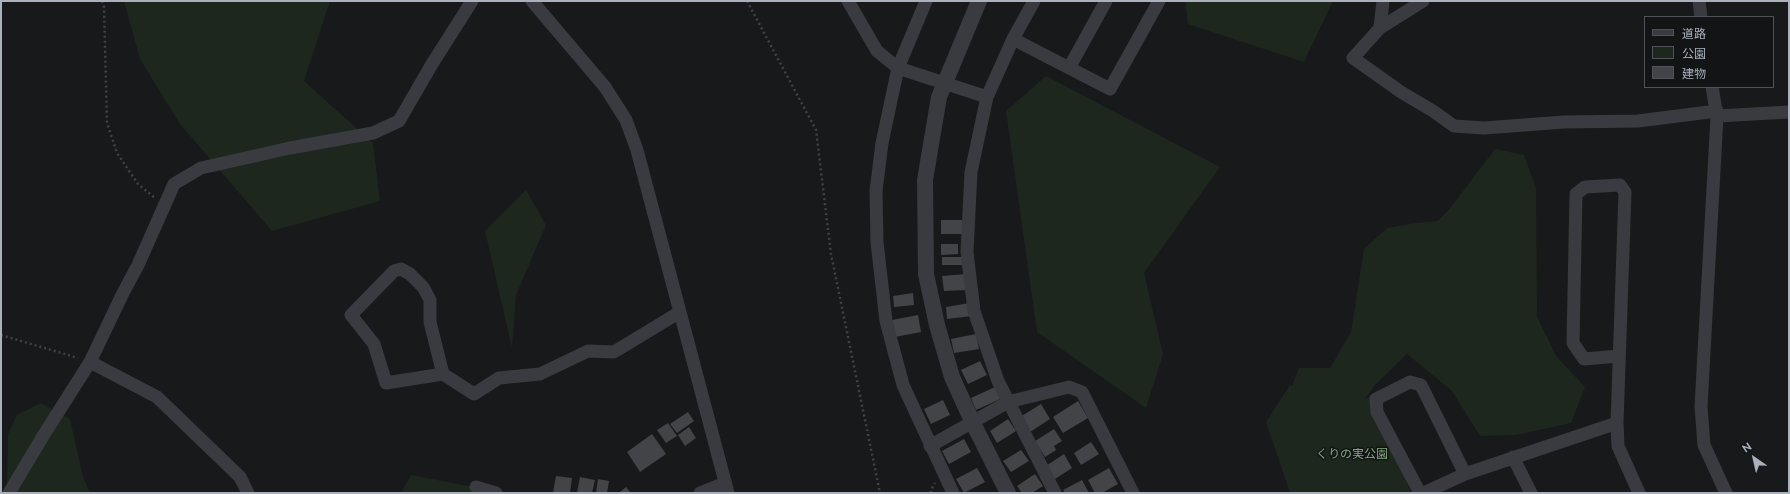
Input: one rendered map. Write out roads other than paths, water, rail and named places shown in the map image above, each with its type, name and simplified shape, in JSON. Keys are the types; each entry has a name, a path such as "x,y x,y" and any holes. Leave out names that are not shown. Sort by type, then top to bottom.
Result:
{"street":[{"path":"9,493 90,362 138,265 174,184 201,168 290,148 373,134 399,121 432,64 472,1"},
{"path":"532,1 605,87 626,120 637,150 726,488 700,493"},
{"path":"848,1 878,51 898,68 986,97"},
{"path":"926,1 898,68 882,143 876,191 877,242 886,321 903,385 953,493"},
{"path":"979,1 939,97 925,180 926,274 937,325 952,376 972,421 1008,493"},
{"path":"1034,1 1013,39 986,97 971,172 967,252 974,311 998,381 1055,493"},
{"path":"1069,68 1106,1"},
{"path":"1013,39 1110,89 1158,1"},
{"path":"1380,28 1383,1"},
{"path":"1423,1 1380,28 1353,58 1401,92 1434,111 1454,126 1484,128 1564,122 1638,120 1717,114 1789,112"},
{"path":"1699,1 1701,16"},
{"path":"1712,88 1717,114 1701,406 1704,445 1726,493"},
{"path":"1619,356 1584,359 1573,343 1576,194 1585,187 1620,185 1625,192 1617,423 1618,446 1639,493"},
{"path":"443,374 430,322 430,300 423,287 410,274 401,269 394,271 351,315 374,344 386,383 443,374 474,394 499,378 540,374 588,351 614,352 680,312"},
{"path":"90,362 157,397 240,477 248,493"},
{"path":"1420,493 1377,412 1376,399 1410,382 1421,385 1465,474"},
{"path":"930,446 1008,402 1069,387 1082,392 1133,493"},
{"path":"1424,493 1465,474 1617,423"},
{"path":"1513,457 1531,493"},
{"path":"476,487 496,493"}],"park label":[{"name":"くりの実公園","path":"1352,454"}]}
